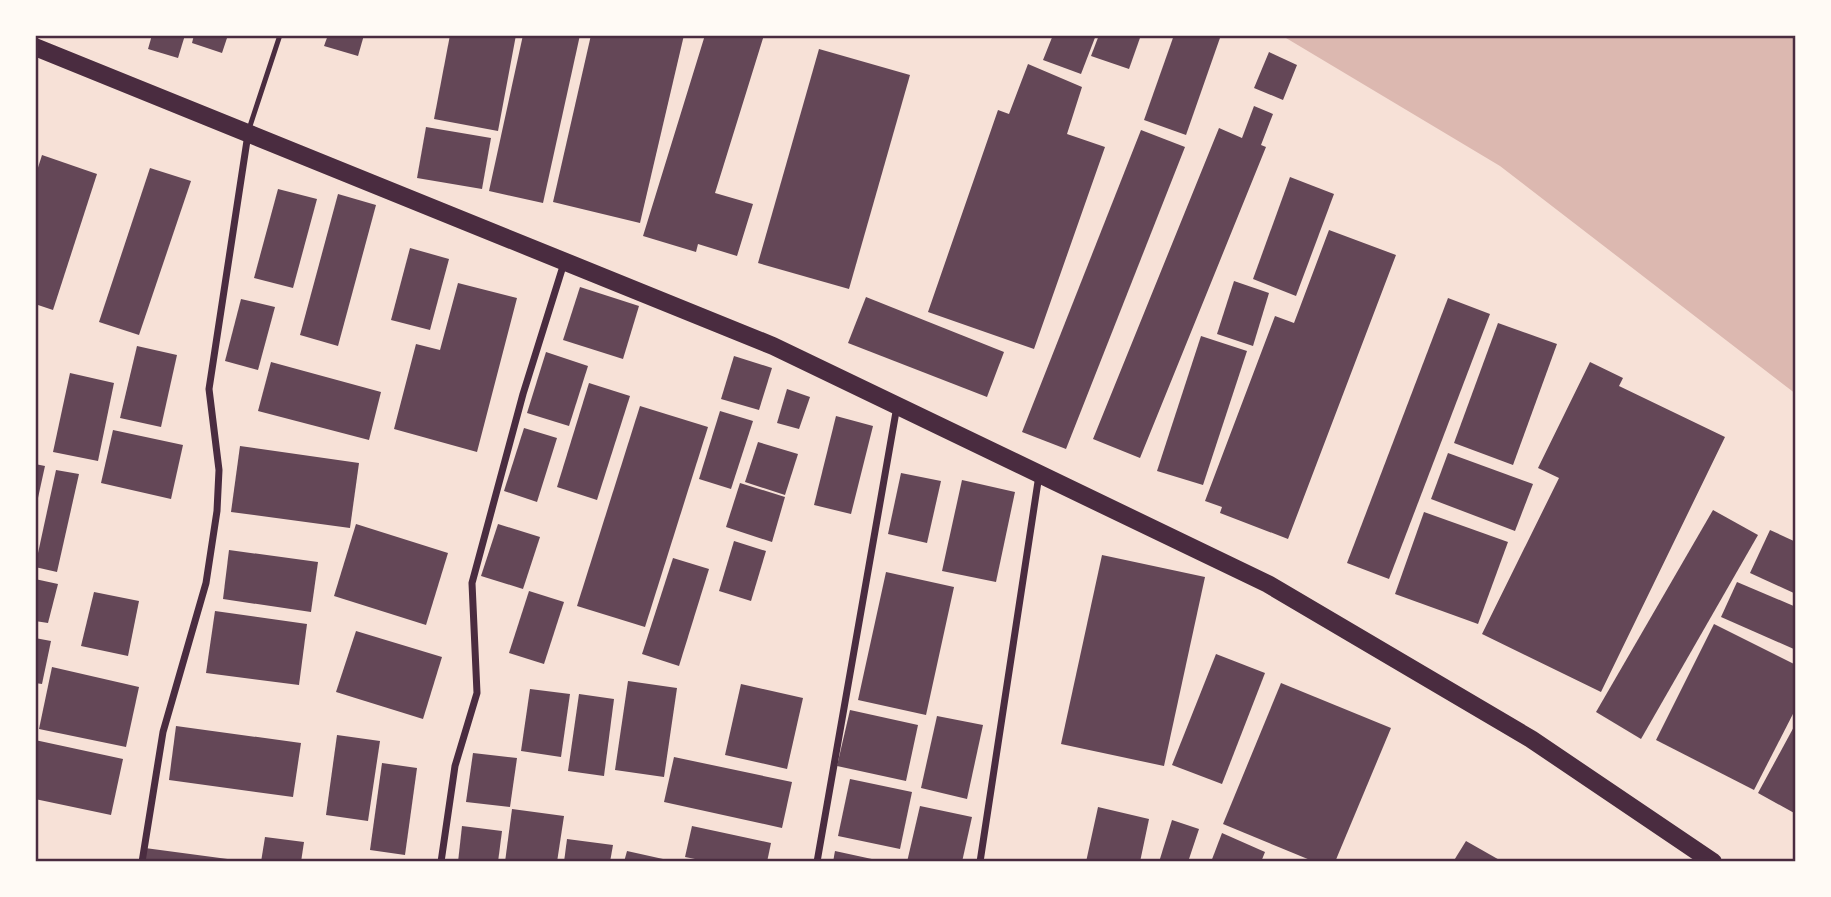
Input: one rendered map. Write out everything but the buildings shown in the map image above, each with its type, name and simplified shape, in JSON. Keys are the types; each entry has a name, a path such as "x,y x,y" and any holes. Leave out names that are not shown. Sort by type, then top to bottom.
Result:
{"main road":[{"path":"35,47 773,346 1268,584 1531,739 1713,862"}],"street":[{"path":"142,862 163,732 206,583 217,511 219,470 209,388 248,134"},
{"path":"441,862 455,766 473,717 477,693 472,583 523,394 564,262"},
{"path":"817,862 897,405"},
{"path":"981,862 1039,474"}],"lane":[{"path":"248,134 280,35"}],"shaded area":[{"path":"1281,35 1796,35 1796,394 1500,166"}]}
